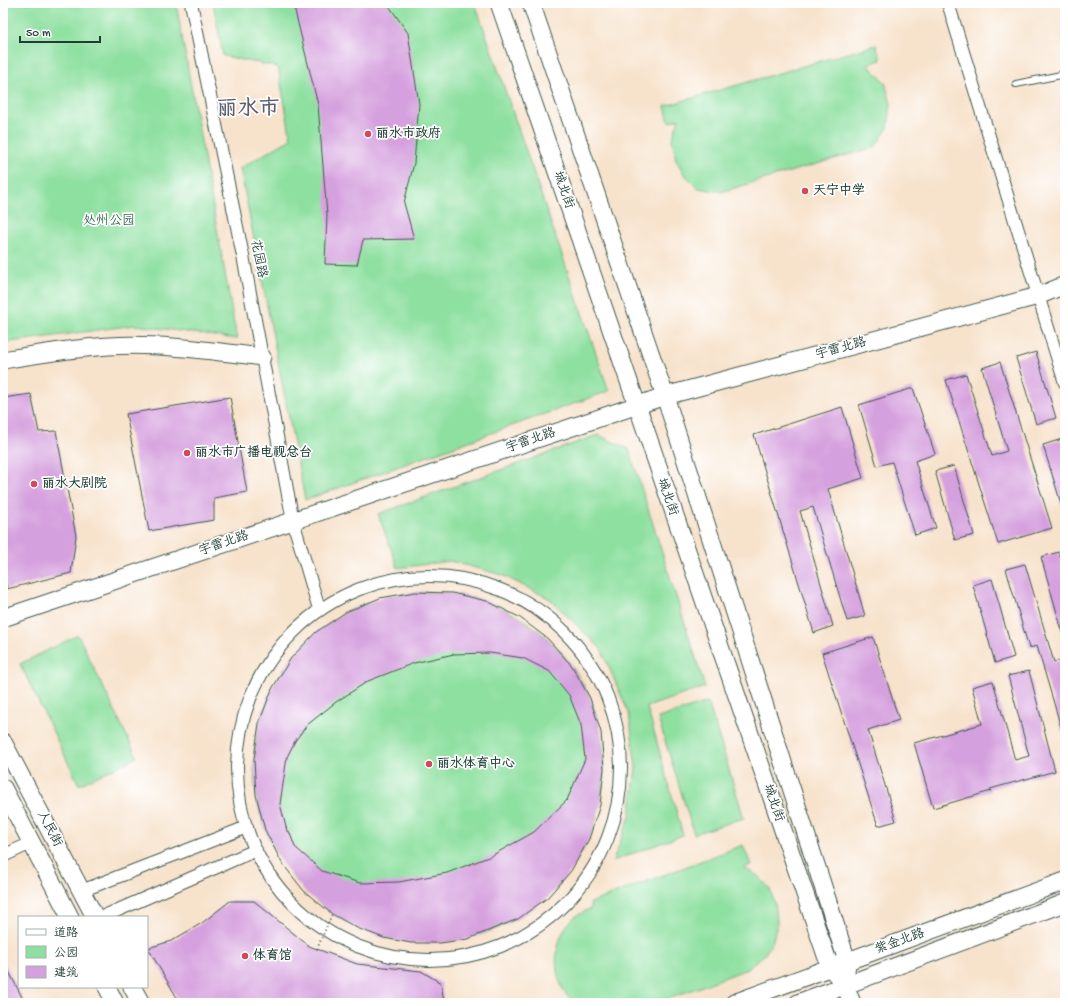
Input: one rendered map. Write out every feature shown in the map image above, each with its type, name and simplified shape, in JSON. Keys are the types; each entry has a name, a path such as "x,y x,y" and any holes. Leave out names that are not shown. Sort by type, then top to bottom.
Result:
{"main road":[{"name":"城北街","path":"499,3 636,406 830,967 845,985 852,1003"},
{"name":"城北街","path":"531,3 665,396 848,962 845,985"},
{"name":"宇雷北路","path":"3,618 665,396 1038,296 1065,285"},
{"path":"3,360 38,354 110,346 187,348 262,357"},
{"name":"人民街","path":"3,742 94,916"},
{"name":"人民街","path":"3,788 69,916"},
{"name":"紫金北路","path":"734,1003 1065,881"},
{"name":"紫金北路","path":"798,1003 1065,903"},
{"path":"107,988 115,1003"},
{"path":"132,988 140,1003"}],"street":[{"name":"花园路","path":"191,3 262,357 293,521 319,610"},
{"path":"948,3 1065,383"},
{"path":"446,575 489,584 530,603 565,631 593,666 612,706 621,750 620,795 608,838 587,878 558,912 522,937 480,954 436,961 392,957 349,943 311,919 279,888 256,850 247,827 238,787 239,746 247,706 264,669 288,636 319,610 358,588 401,576 446,575"},
{"path":"81,891 247,827"},
{"path":"3,856 32,843"},
{"path":"104,916 256,850"}],"lane":[{"path":"1016,84 1061,75 1065,77"}],"path":[{"path":"317,949 332,914"}],"green space":[{"name":"处州公园","path":"3,3 176,3 237,339 135,325 3,343"},
{"path":"213,3 475,3 609,391 305,500 240,168 291,139 278,67 223,56"},
{"path":"876,45 881,60 867,64 885,82 891,104 888,128 875,147 721,192 698,188 684,174 676,160 672,139 679,119 669,122 665,106"},
{"path":"598,435 629,449 705,687 647,707 683,835 613,861 630,816 636,767 629,714 601,649 550,599 502,575 450,561 398,568 378,514"},
{"name":"丽水体育中心","path":"429,592 463,595 496,605 526,621 553,643 575,670 591,700 601,733 604,767 601,801 591,834 575,864 553,891 526,913 496,929 463,939 429,942 395,939 362,929 332,913 305,891 283,864 267,834 257,801 254,767 257,733 267,700 283,670 305,643 332,621 362,605 395,595"},
{"path":"78,635 137,757 79,785 20,664"},
{"path":"708,702 744,818 694,834 658,718"},
{"path":"743,845 751,865 744,868 758,876 770,889 776,908 777,924 773,940 765,954 747,969 658,1003 575,1003 567,995 561,985 557,973 556,960 561,936 567,925 575,917 591,908 590,903"}],"building":[{"name":"丽水市政府","path":"293,3 387,3 408,33 419,104 414,163 404,203 414,239 363,240 357,265 325,264 327,215 318,105"},
{"path":"1036,352 1056,418 1036,424 1016,358"},
{"path":"1000,362 1052,528 998,544 946,380 966,374 992,456 1007,451 982,368"},
{"path":"913,388 935,454 915,461 936,528 915,535 892,462 877,466 859,405"},
{"name":"丽水大剧院","path":"31,394 39,432 56,431 76,536 71,573 7,589 5,575 3,575 3,398"},
{"name":"丽水市广播电视总台","path":"230,397 247,492 214,498 214,520 149,531 126,414"},
{"path":"842,407 863,478 828,489 865,616 847,621 813,507 800,511 833,626 814,633 754,435"},
{"path":"1062,439 1065,448 1065,510 1063,510 1043,445"},
{"path":"954,466 974,535 955,540 935,471"},
{"path":"1059,552 1065,572 1065,633 1063,634 1041,557"},
{"path":"1025,564 1054,662 1063,660 1065,665 1065,734 1063,734 1037,646 1029,648 1006,569"},
{"path":"992,579 1014,657 995,663 973,585"},
{"path":"415,592 452,593 487,601 519,617 548,639 572,666 590,698 601,732 604,769 600,805 589,839 571,871 547,898 518,919 468,939 440,943 411,943 384,938 357,928 332,914 304,891 282,863 265,830 256,795 254,759 259,723 272,689 291,658 316,632 346,612 380,598","holes":["490,653 523,658 549,671 569,695 581,725 585,759 567,800 534,832 491,856 447,873 399,882 360,883 322,871 295,847 289,831 287,831 280,804 287,757 295,741 307,725 336,702 368,681 414,663 454,654"]},
{"path":"873,637 899,720 868,730 896,821 878,826 822,653"},
{"path":"1029,671 1055,771 990,789 991,791 933,808 914,743 982,724 972,687 993,681 1015,760 1029,756 1008,676"},
{"name":"体育馆","path":"230,901 254,901 309,946 357,964 421,971 441,983 444,1003 183,1003 176,996 148,948 171,941 202,923"},
{"path":"3,960 25,1003 3,1003"}],"place":[{"name":"丽水市政府","path":"368,134"},
{"name":"天宁中学","path":"805,191"},
{"name":"丽水市广播电视总台","path":"187,453"},
{"name":"丽水大剧院","path":"34,484"},
{"name":"丽水体育中心","path":"429,764"},
{"name":"体育馆","path":"245,956"}],"district":[{"name":"丽水市","path":"248,110"}]}
